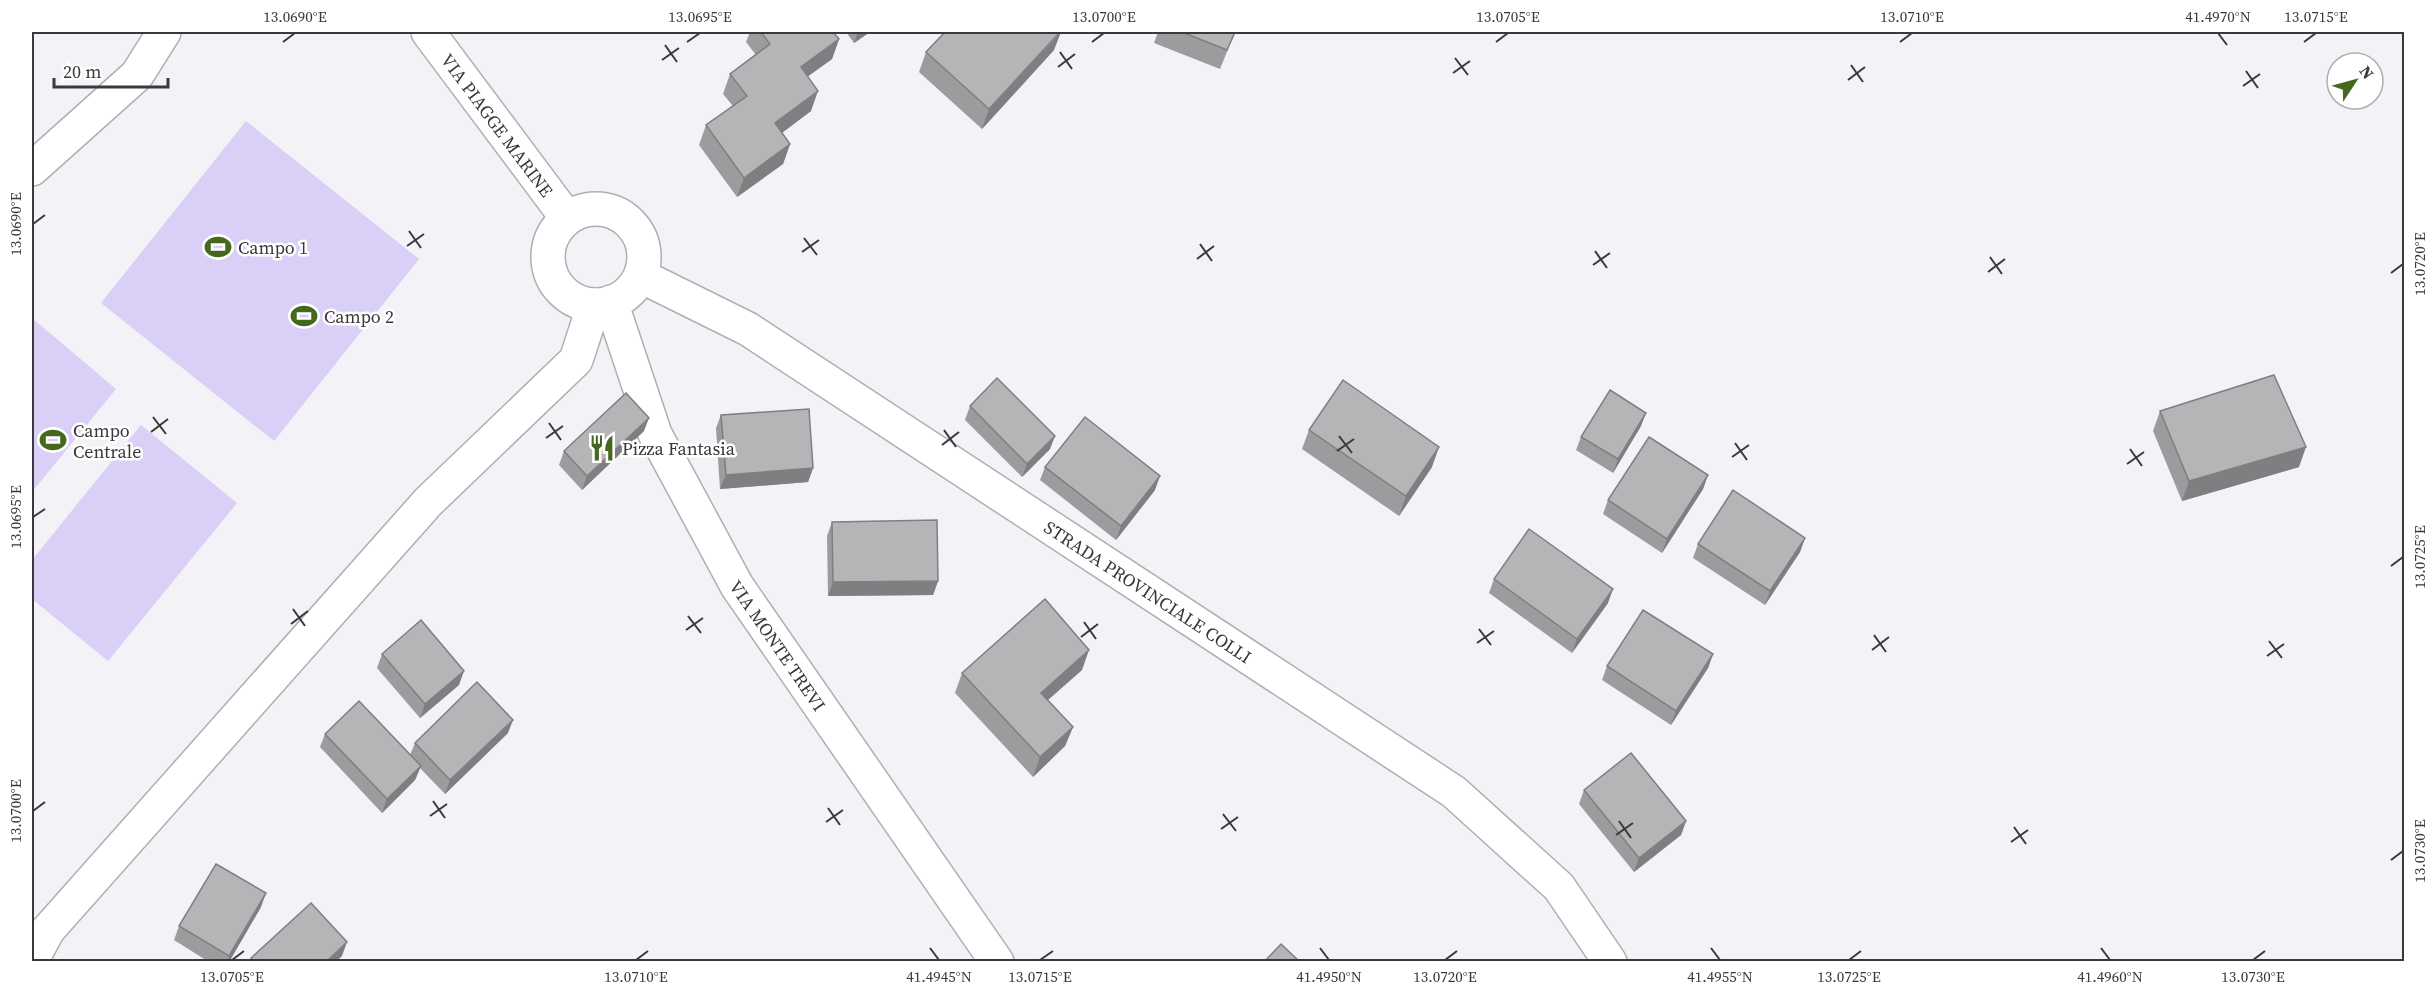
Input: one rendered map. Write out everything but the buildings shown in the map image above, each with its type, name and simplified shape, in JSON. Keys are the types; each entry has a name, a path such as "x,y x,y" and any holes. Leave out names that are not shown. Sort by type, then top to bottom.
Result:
{"street":[{"path":"32,169 137,75 164,32"},
{"name":"VIA PIAGGE MARINE","path":"428,32 567,218"},
{"path":"600,208 617,214 632,225 640,240 644,257 641,276 627,293 603,304 575,300 561,290 551,274 547,257 550,240 567,218 587,209 600,208"},
{"name":"STRADA PROVINCIALE COLLI","path":"641,276 748,329 1454,792 1559,887 1610,962"},
{"path":"32,960 48,930 428,502 576,360 603,304"},
{"name":"VIA MONTE TREVI","path":"603,304 655,434 737,586 997,962"}],"shaded area":[{"path":"246,121 419,259 274,441 101,303"},
{"name":"Campo Centrale","path":"32,318 116,389 32,492"},
{"path":"141,425 237,503 108,661 32,599 32,560"}],"place":[{"name":"Campo 1","path":"218,247"},
{"name":"Campo 2","path":"304,316"},
{"name":"Campo Centrale","path":"53,440"},
{"name":"Pizza Fantasia","path":"602,448"}]}
